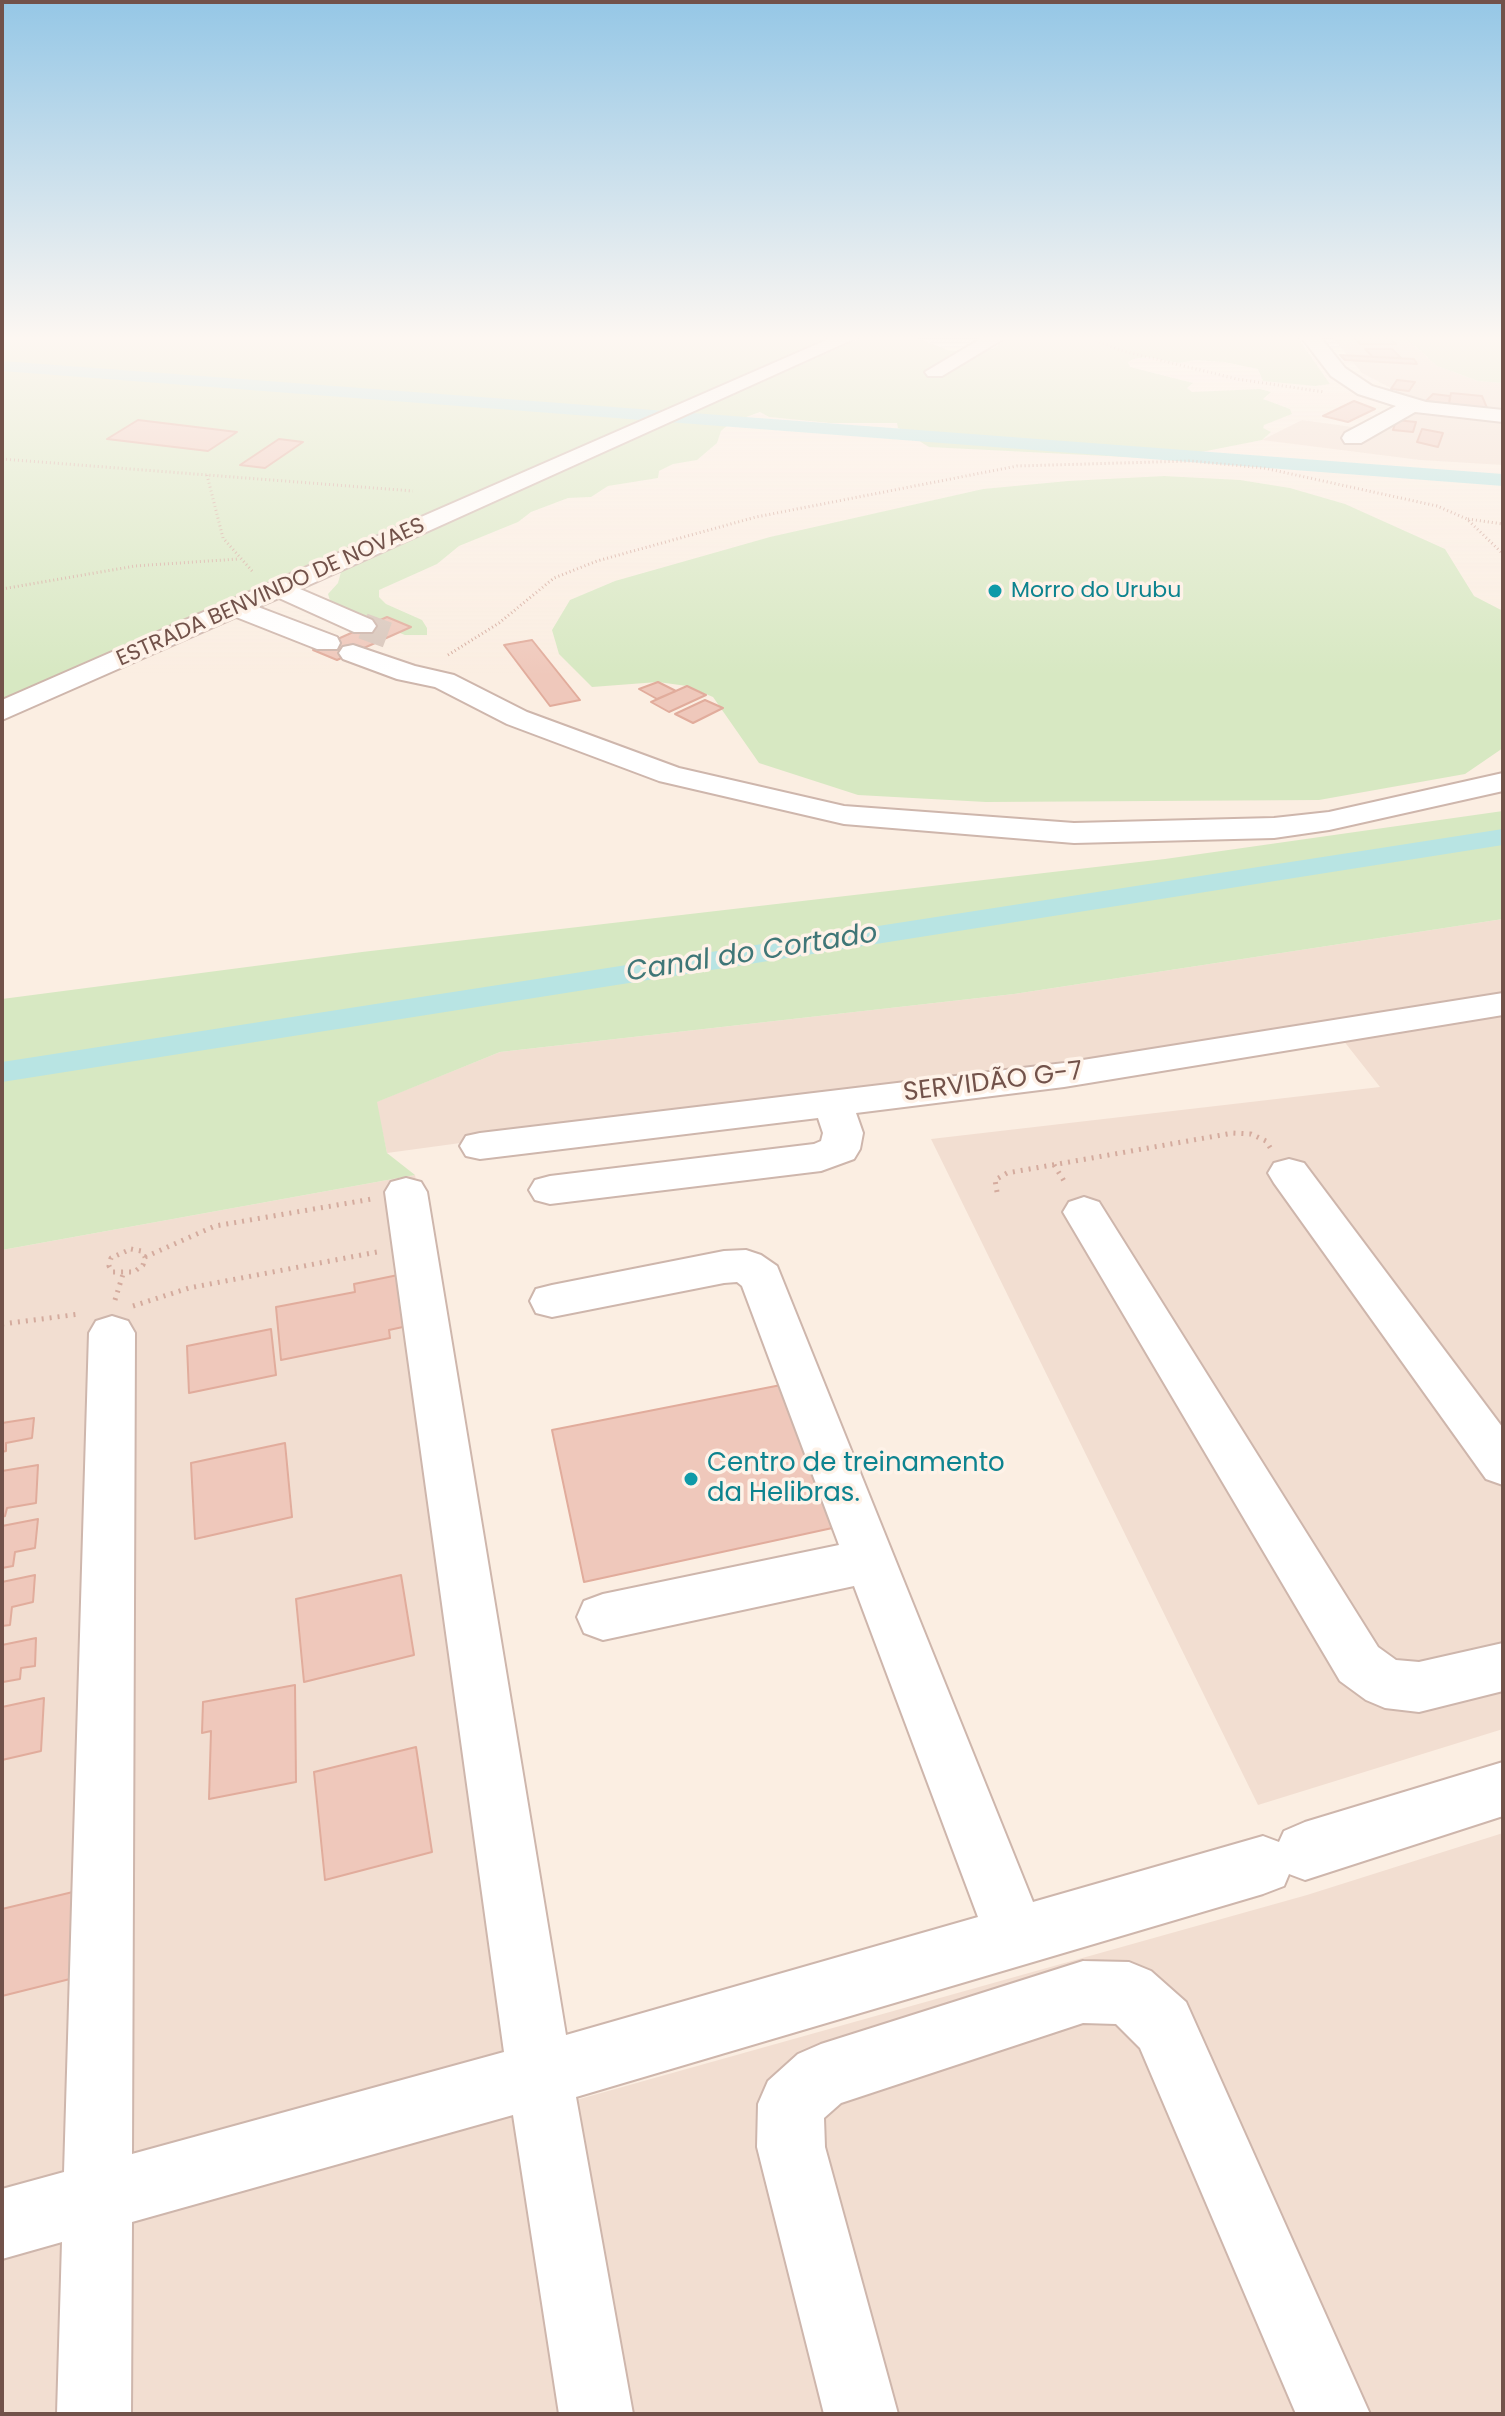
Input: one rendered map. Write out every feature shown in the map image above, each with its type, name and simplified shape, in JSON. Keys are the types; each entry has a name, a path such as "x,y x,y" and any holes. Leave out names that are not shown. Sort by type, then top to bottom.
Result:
{"street":[{"name":"ESTRADA BENVINDO DE NOVAES","path":"2,711 595,451"},
{"path":"280,589 363,626"},
{"path":"236,608 407,673 439,672"},
{"path":"404,644 439,672 517,718 670,775 844,815 1074,833 1274,828 1329,821 1503,782"},
{"name":"SERVIDÃO G-7","path":"480,1146 1064,1075 1503,1004"},
{"path":"550,1190 821,1157 840,1149 843,1133 833,1102"},
{"path":"1289,1173 1503,1465"},
{"path":"393,1196 596,2414"},
{"path":"1084,1212 1359,1664 1385,1683 1419,1687 1503,1667"},
{"path":"552,1301 724,1267 746,1266 761,1277 1016,1937"},
{"path":"94,2414 107,1318"},
{"path":"603,1617 869,1561"},
{"path":"2,2224 540,2075 1284,1858 1503,1789"},
{"path":"861,2414 791,2147 791,2104 821,2077 1083,1992 1129,1993 1163,2025 1333,2414"}],"path":[{"path":"2,459 413,491"},
{"path":"439,672 554,578 597,561 756,517 1017,466 1190,461 1264,468 1437,506 1467,519 1503,524"},
{"path":"207,475 223,538 238,559 280,589"},
{"path":"1467,519 1503,554"},
{"path":"2,589 135,566 238,559"},
{"path":"997,1192 995,1180 1007,1173 1233,1133 1251,1134 1266,1141 1289,1173"},
{"path":"145,1257 141,1251 131,1249 111,1258 109,1266 113,1272 134,1272 143,1265 145,1257 215,1226 393,1196"},
{"path":"2,1324 107,1318 189,1288 390,1247"}],"shaded area":[{"path":"1347,451 1503,451 1503,465 1420,460"},
{"path":"1503,919 1503,1729 1258,1805 931,1139 1380,1087 1343,1040 1203,1042 387,1153 376,1102 500,1052 1014,994"},
{"path":"415,1175 576,2100 1307,1895 1503,1833 1503,2414 2,2414 2,1250"}],"green space":[{"path":"2,451 574,451 2,699"},
{"path":"607,451 708,451 697,460 673,464 659,471 658,478 608,486 591,497 568,498 531,512 518,522 459,546 437,564 379,590 379,597 386,604 422,620 427,635 405,635 332,607 328,594 338,583 342,568"},
{"path":"1003,451 1208,451 1166,459"},
{"path":"1164,476 1240,480 1290,488 1345,504 1445,549 1474,596 1503,611 1503,748 1465,774 1319,800 986,802 858,795 759,763 713,697 687,686 658,682 592,687 559,654 552,630 570,600 615,581 770,537 983,489"},
{"path":"1503,811 1503,919 1014,994 500,1052 377,1102 387,1153 415,1175 2,1250 2,999 362,952 1165,859"}],"building":[{"path":"261,451 290,451 265,468 240,465"},
{"path":"387,617 411,627 337,660 313,650"},
{"path":"532,640 580,700 550,706 504,645"},
{"path":"658,682 676,691 657,699 639,689"},
{"path":"687,686 706,695 669,712 651,702"},
{"path":"705,700 723,708 693,723 675,714"},
{"path":"403,1274 412,1325 389,1330 390,1338 281,1360 276,1307 355,1292 354,1284"},
{"path":"271,1329 276,1375 189,1393 187,1346"},
{"name":"Centro de treinamento da Helibras.","path":"786,1384 837,1527 584,1582 552,1430"},
{"path":"34,1418 32,1438 6,1443 6,1451 2,1452 2,1423"},
{"path":"285,1443 292,1517 195,1539 191,1463"},
{"path":"38,1465 36,1503 7,1508 2,1517 2,1471"},
{"path":"38,1519 35,1548 15,1552 13,1566 2,1568 2,1526"},
{"path":"35,1575 33,1602 12,1607 10,1625 2,1626 2,1582"},
{"path":"401,1575 414,1655 304,1682 296,1599"},
{"path":"36,1638 35,1666 21,1668 20,1679 3,1682 2,1698 2,1645"},
{"path":"295,1685 296,1782 209,1799 211,1731 202,1733 203,1702"},
{"path":"44,1698 41,1751 2,1760 2,1707"},
{"path":"416,1747 432,1852 325,1880 314,1772"},
{"path":"77,1891 74,1978 2,1996 2,1909"}],"waterway":[{"path":"1118,451 1503,480"},
{"name":"Canal do Cortado","path":"2,1072 1503,837"}],"tunnel":[{"path":"363,626 390,636"}],"place":[{"name":"Morro do Urubu","path":"995,591"},
{"name":"Centro de treinamento da Helibras.","path":"691,1479"}]}
